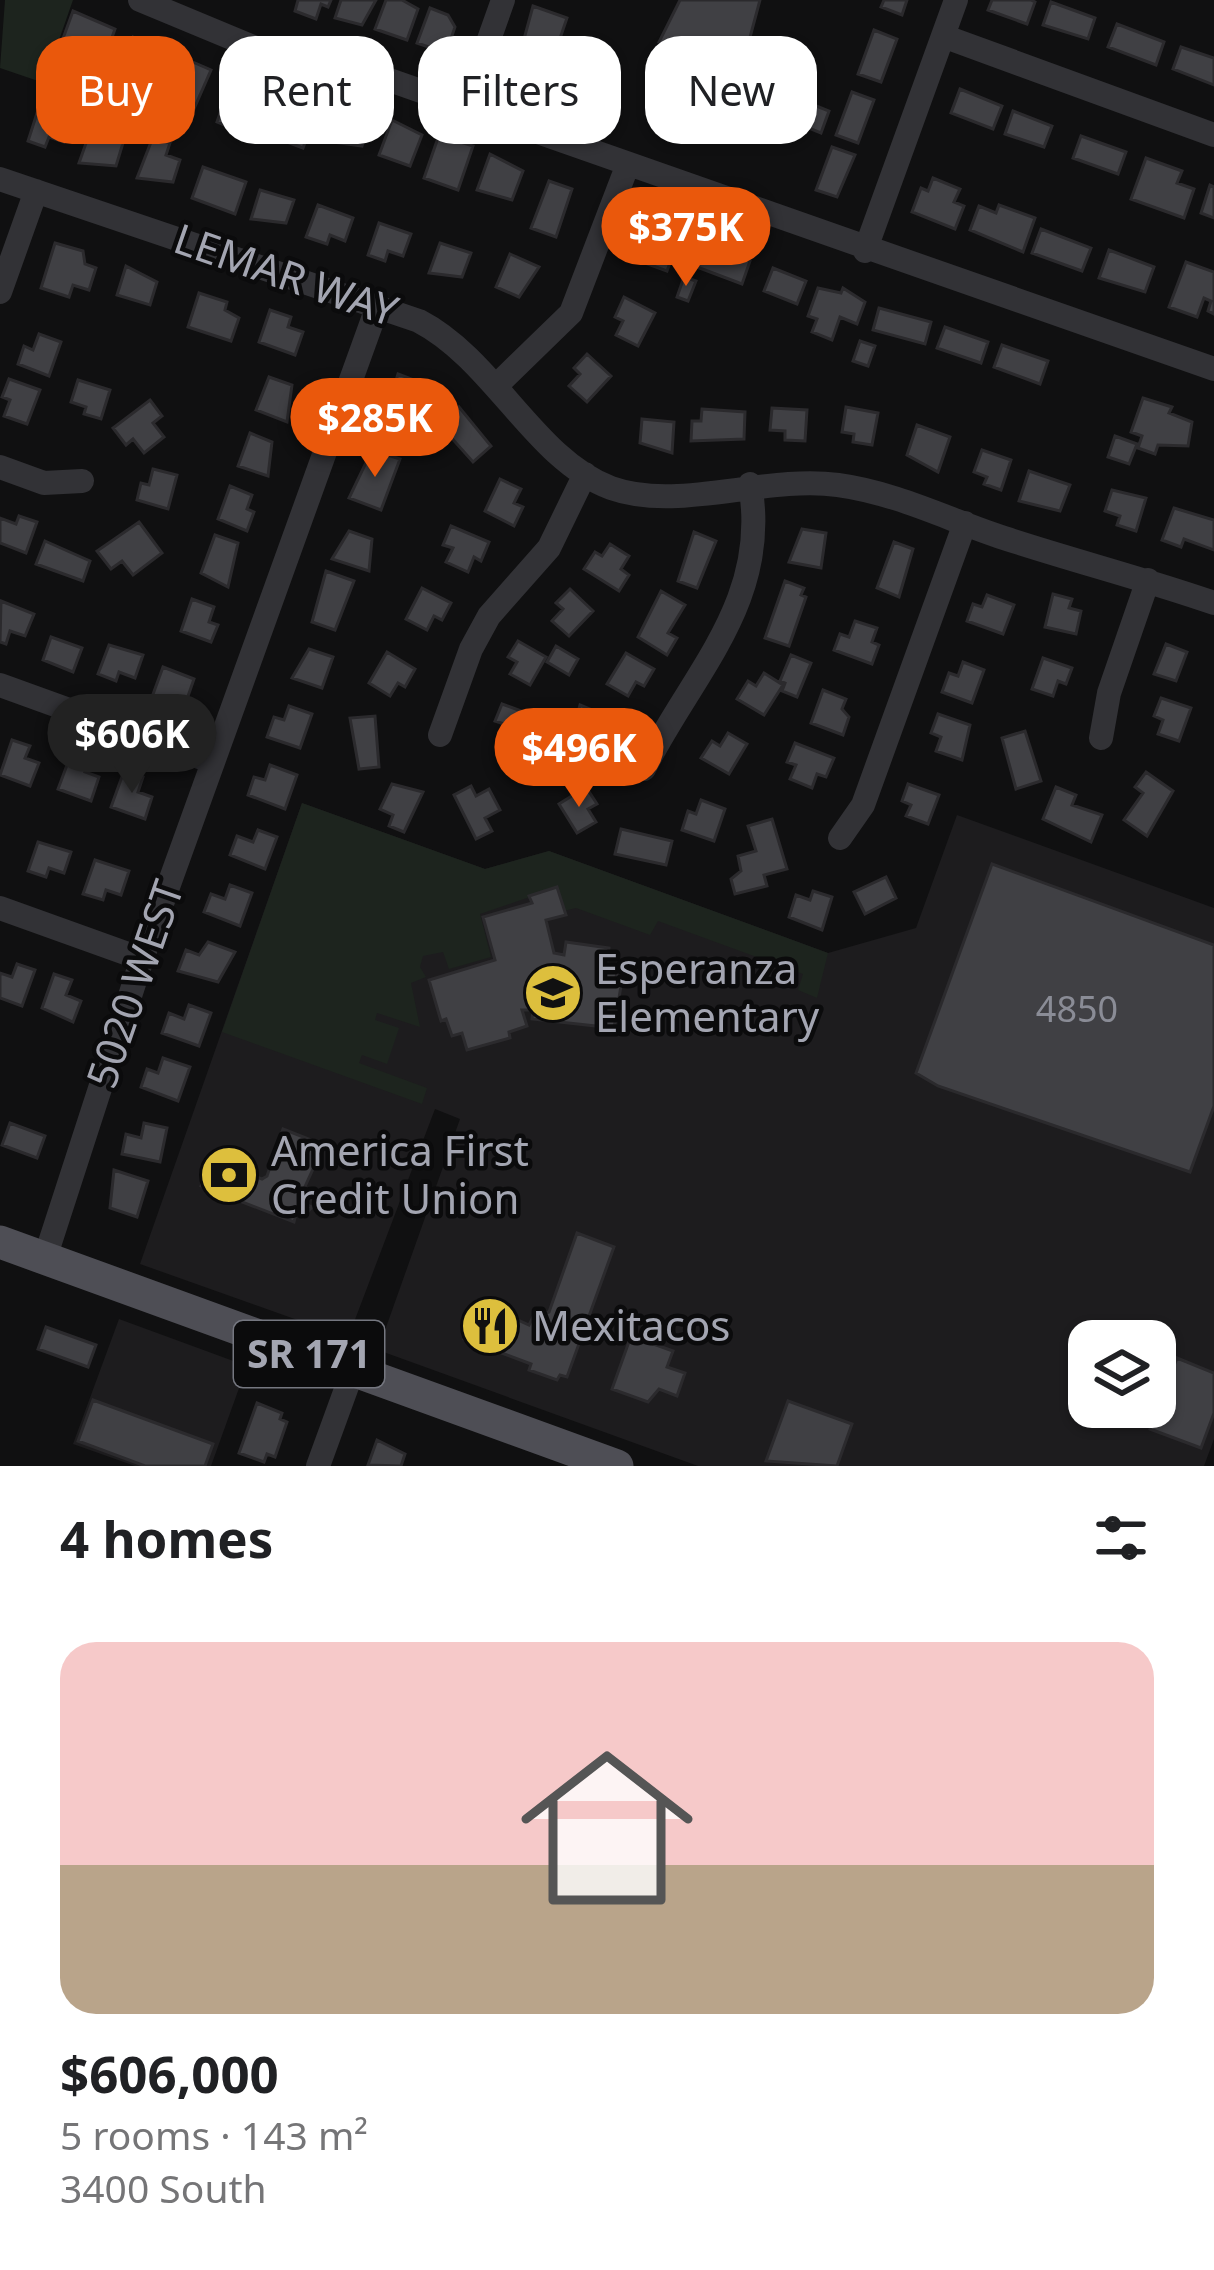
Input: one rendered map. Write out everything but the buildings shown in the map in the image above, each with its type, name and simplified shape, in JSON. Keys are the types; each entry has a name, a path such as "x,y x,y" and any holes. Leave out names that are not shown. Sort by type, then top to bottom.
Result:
{"main road":[{"name":"SR 171","path":"0,1242 617,1466"}],"street":[{"path":"140,0 258,49 418,90"},
{"path":"490,36 503,0"},
{"path":"865,251 956,0"},
{"path":"943,36 1214,135"},
{"path":"572,144 865,251 1214,369"},
{"path":"497,385 571,313 628,164"},
{"name":"LEMAR WAY","path":"0,179 377,305 443,333 585,474 625,492 659,496 749,484 843,485 1214,604"},
{"path":"0,292 36,191"},
{"name":"5020 WEST","path":"45,1258 142,959 377,305"},
{"path":"0,467 44,483 82,481"},
{"path":"440,735 471,649 506,595 549,548 585,474"},
{"path":"644,769 723,639 737,602 755,540 749,484"},
{"path":"840,838 863,805 965,523"},
{"path":"1101,738 1109,693 1148,580"},
{"path":"0,685 213,762"},
{"path":"0,908 142,959"},
{"path":"318,1466 353,1370"}],"shaded area":[{"path":"5,0 73,0 60,36 36,36 36,80 0,68"},
{"path":"302,803 485,869 549,851 828,953 916,928 957,815 1214,908 1214,1439 1204,1466 698,1466 378,1350 460,1119 435,1109 348,1338 140,1264"},
{"path":"302,803 485,869 549,851 828,953 817,998 798,990 803,974 658,921 650,935 576,908 564,911 556,888 480,914 491,957 449,969 443,952 423,956 420,967 426,977 411,983 420,1027 377,1013 375,1020 399,1028 387,1064 362,1055 359,1063 427,1088 422,1104 222,1032"},
{"path":"119,1319 247,1366 211,1466 135,1466 73,1444"}],"place":[{"name":"Esperanza Elementary","path":"553,993"},
{"name":"America First Credit Union","path":"229,1175"},
{"name":"Mexitacos","path":"490,1326"}]}
